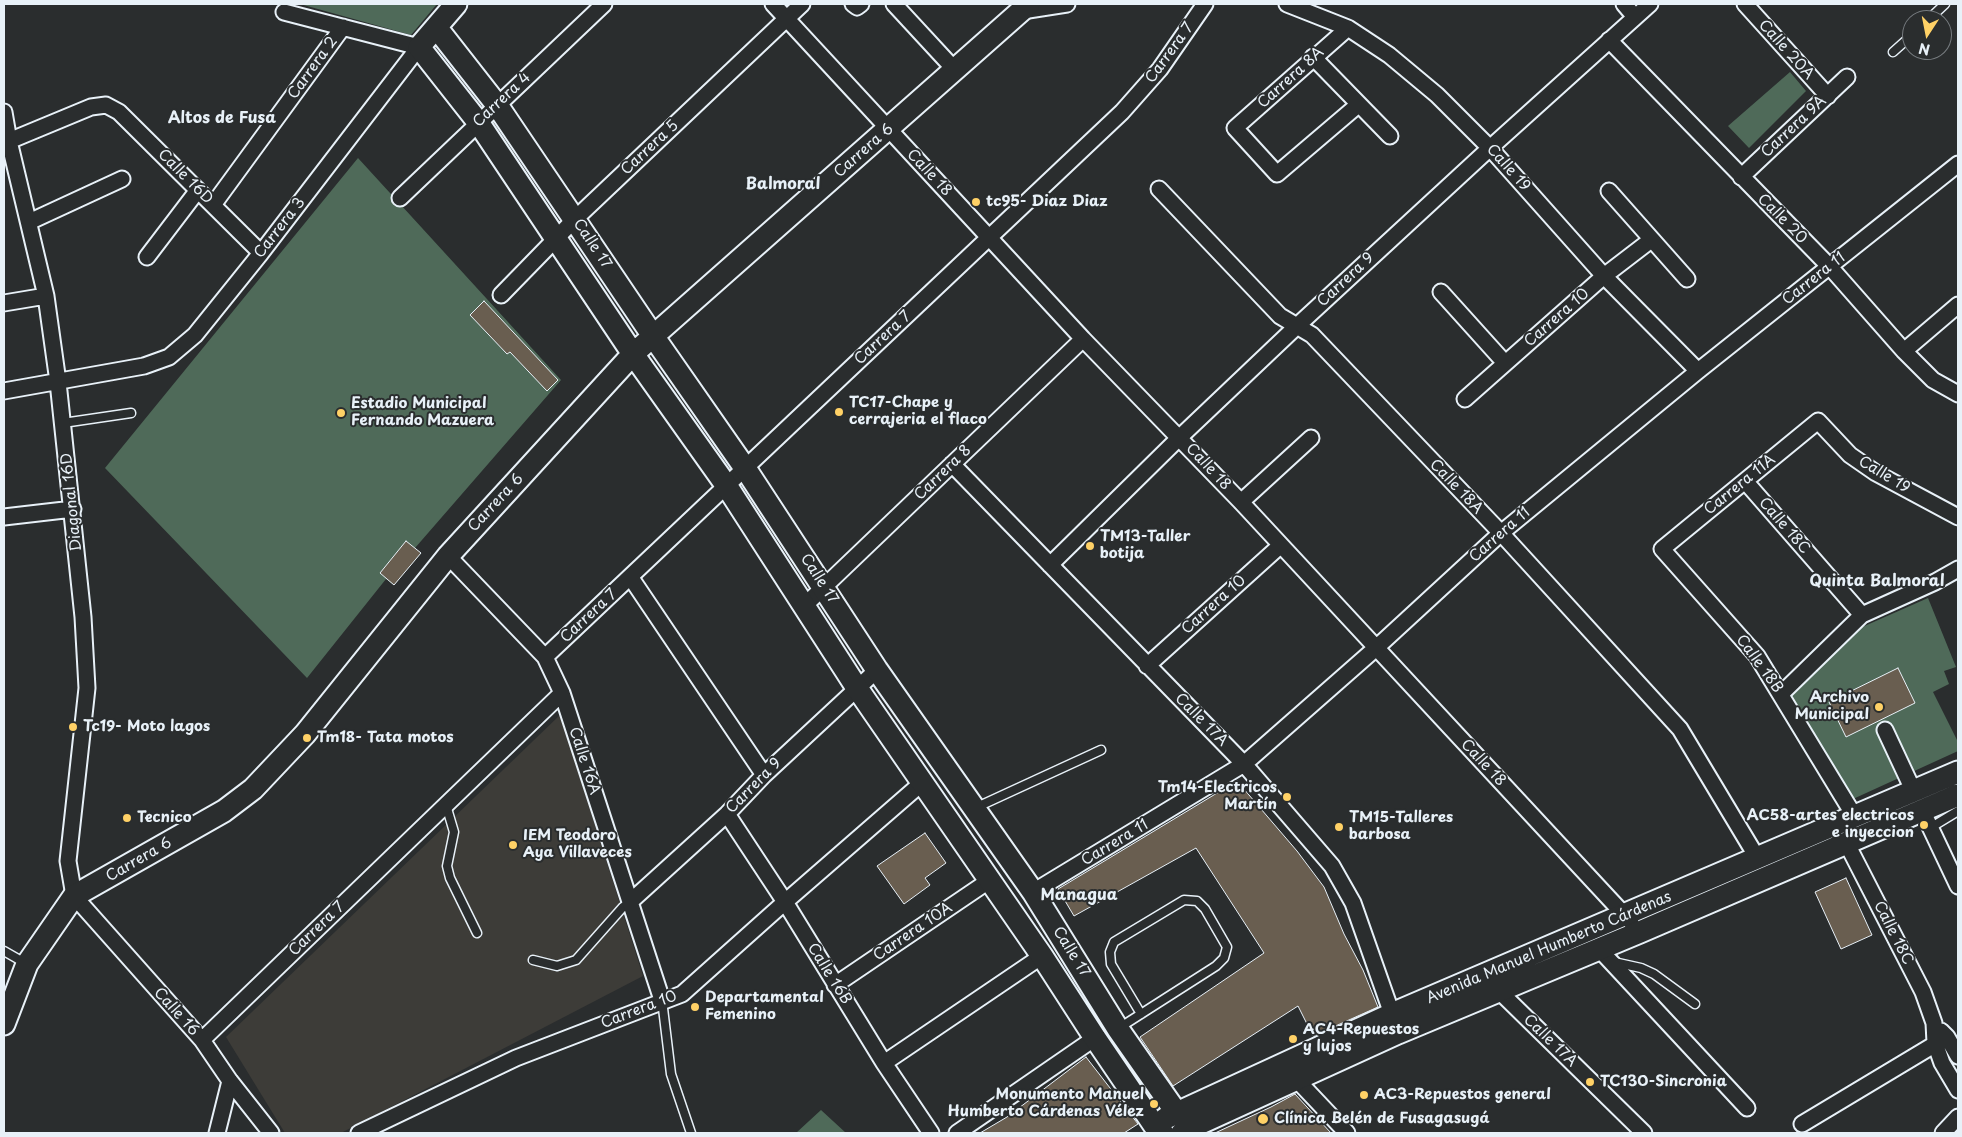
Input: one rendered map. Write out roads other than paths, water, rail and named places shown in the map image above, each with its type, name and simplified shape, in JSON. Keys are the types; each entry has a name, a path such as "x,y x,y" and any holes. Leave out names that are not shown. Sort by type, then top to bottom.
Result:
{"street":[{"name":"Carrera 3","path":"4,391 144,366 169,357 195,335 261,253 419,47 456,4"},
{"name":"Carrera 4","path":"400,198 604,4"},
{"name":"Calle 18","path":"773,4 1083,339 1180,437 1640,932"},
{"name":"Carrera 5","path":"501,296 575,219 802,4"},
{"path":"894,4 955,70"},
{"path":"1025,6 1067,4"},
{"name":"Carrera 7","path":"545,657 631,578 1122,112 1160,69 1205,4"},
{"name":"Calle 19","path":"1287,4 1348,28 1389,56 1437,95 1490,148 1604,276 1698,371"},
{"path":"1624,4 1635,17"},
{"name":"Carrera 9","path":"1050,565 1180,437 1297,326 1650,4"},
{"name":"Calle 20A","path":"1745,4 1828,96"},
{"name":"Carrera 6","path":"4,1024 27,964 74,896 224,811 253,789 305,734 448,556 633,354 1025,6"},
{"path":"284,12 419,47"},
{"name":"Calle 17","path":"436,27 497,105 575,219 653,336 745,468 824,586 877,670 1033,892 1118,1029 1190,1131"},
{"name":"Carrera 2","path":"213,205 343,28"},
{"name":"Carrera 8A","path":"1348,28 1234,128 1277,174 1358,105"},
{"name":"Calle 20","path":"1609,40 1830,267 1904,351 1934,380 1958,394"},
{"name":"Calle 17","path":"419,47 478,122 633,354 726,486 857,688 924,782 1042,956 1154,1131"},
{"path":"1314,57 1358,105 1390,136"},
{"name":"Carrera 9A","path":"1741,177 1847,77"},
{"name":"Calle 16D","path":"8,141 91,107 106,105 119,112 261,253"},
{"name":"Diagonal 16D","path":"4,112 8,141 46,296 63,423 84,617 87,688 68,861 74,896"},
{"name":"Carrera 11","path":"1033,892 1244,764 1376,648 1501,533 1698,371 1958,164"},
{"path":"29,222 122,180"},
{"path":"147,257 198,190"},
{"name":"Calle 18A","path":"1159,190 1280,316 1312,335 1501,533 1680,729 1758,859"},
{"path":"1609,191 1687,279"},
{"name":"Carrera 10","path":"1465,399 1604,276 1651,240"},
{"path":"1441,292 1505,363"},
{"path":"4,304 46,296"},
{"path":"1904,351 1958,305"},
{"name":"Carrera 8","path":"803,607 1083,339"},
{"name":"Calle 19","path":"1818,421 1850,455 1876,473 1958,518"},
{"name":"Carrera 11A","path":"1662,549 1818,421"},
{"path":"1241,502 1311,438"},
{"name":"Calle 17A","path":"952,464 1244,764 1332,866 1361,922 1392,1014"},
{"name":"Calle 18C","path":"1745,482 1862,615"},
{"path":"4,517 73,509"},
{"name":"Carrera 10","path":"1147,666 1280,545"},
{"name":"Calle 18B","path":"1662,549 1757,656 1855,817"},
{"name":"Calle 16A","path":"448,556 545,657 562,693 662,1000"},
{"path":"1781,694 1862,615 1935,582 1958,569"},
{"path":"631,578 764,775"},
{"name":"Carrera 9","path":"630,902 727,814 764,775 877,670"},
{"name":"Carrera 7","path":"202,1040 562,693"},
{"path":"1885,730 1958,886"},
{"name":"Avenida Manuel Humberto Cárdenas","path":"1154,1131 1176,1112 1392,1014 1855,817 1922,810 1958,772"},
{"name":"Carrera 10","path":"359,1133 516,1058 662,1000 682,994 784,902 924,782"},
{"name":"Avenida Manuel Humberto Cárdenas","path":"1190,1131 1398,1033 1499,991 1605,955 1640,932 1958,795"},
{"name":"Calle 16B","path":"727,814 884,1063 931,1133"},
{"name":"Calle 18C","path":"1847,844 1923,992 1941,1040 1942,1063 1958,1090"},
{"name":"Carrera 10A","path":"835,985 990,880"},
{"name":"Calle 16","path":"74,896 202,1040 230,1081 271,1133"},
{"path":"1605,955 1747,1108"},
{"path":"884,1063 1042,956"},
{"name":"Calle 17A","path":"1499,991 1644,1133"},
{"path":"957,1133 1095,1038"},
{"path":"1802,1124 1941,1040"},
{"name":"Calle 18C","path":"1941,1040 1958,1056"},
{"path":"1297,1080 1347,1133"},
{"path":"217,1133 230,1081"},
{"path":"1943,1133 1958,1117"}],"lane":[{"path":"1893,52 1902,44"},
{"path":"63,423 131,413"},
{"path":"975,808 1101,750"},
{"path":"446,805 454,832 448,866 450,878 477,933"},
{"path":"1922,810 1958,812"},
{"path":"1118,1029 1216,966 1224,958 1227,947 1205,909 1197,901 1184,900 1114,942 1110,952 1111,964 1140,1014"},
{"path":"533,960 557,966 576,960 623,906 630,902"},
{"path":"4,951 27,964"},
{"path":"1605,955 1654,974 1695,1004"},
{"path":"662,1000 671,1074 691,1133"}],"place":[{"name":"tc95- Diaz Diaz","path":"976,202"},
{"name":"TC17-Chape y cerrajeria el flaco","path":"839,412"},
{"name":"Estadio Municipal Fernando Mazuera","path":"341,413"},
{"name":"TM13-Taller botija","path":"1090,546"},
{"name":"Archivo Municipal","path":"1879,707"},
{"name":"Tc19- Moto lagos","path":"73,727"},
{"name":"Tm18- Tata motos","path":"307,738"},
{"name":"Tm14-Electricos Martín","path":"1287,797"},
{"name":"Tecnico","path":"127,818"},
{"name":"AC58-artes electricos e inyeccion","path":"1924,825"},
{"name":"TM15-Talleres barbosa","path":"1339,827"},
{"name":"IEM Teodoro Aya Villaveces","path":"513,845"},
{"name":"Departamental Femenino","path":"695,1007"},
{"name":"AC4-Repuestos y lujos","path":"1293,1039"},
{"name":"TC130-Sincronia","path":"1590,1082"},
{"name":"AC3-Repuestos general","path":"1364,1095"},
{"name":"Monumento Manuel Humberto Cárdenas Vélez","path":"1154,1104"},
{"name":"Clínica Belén de Fusagasugá","path":"1263,1119"}],"district":[{"name":"Altos de Fusa","path":"222,119"},
{"name":"Balmoral","path":"783,185"},
{"name":"Quinta Balmoral","path":"1877,582"},
{"name":"Managua","path":"1079,896"}]}
